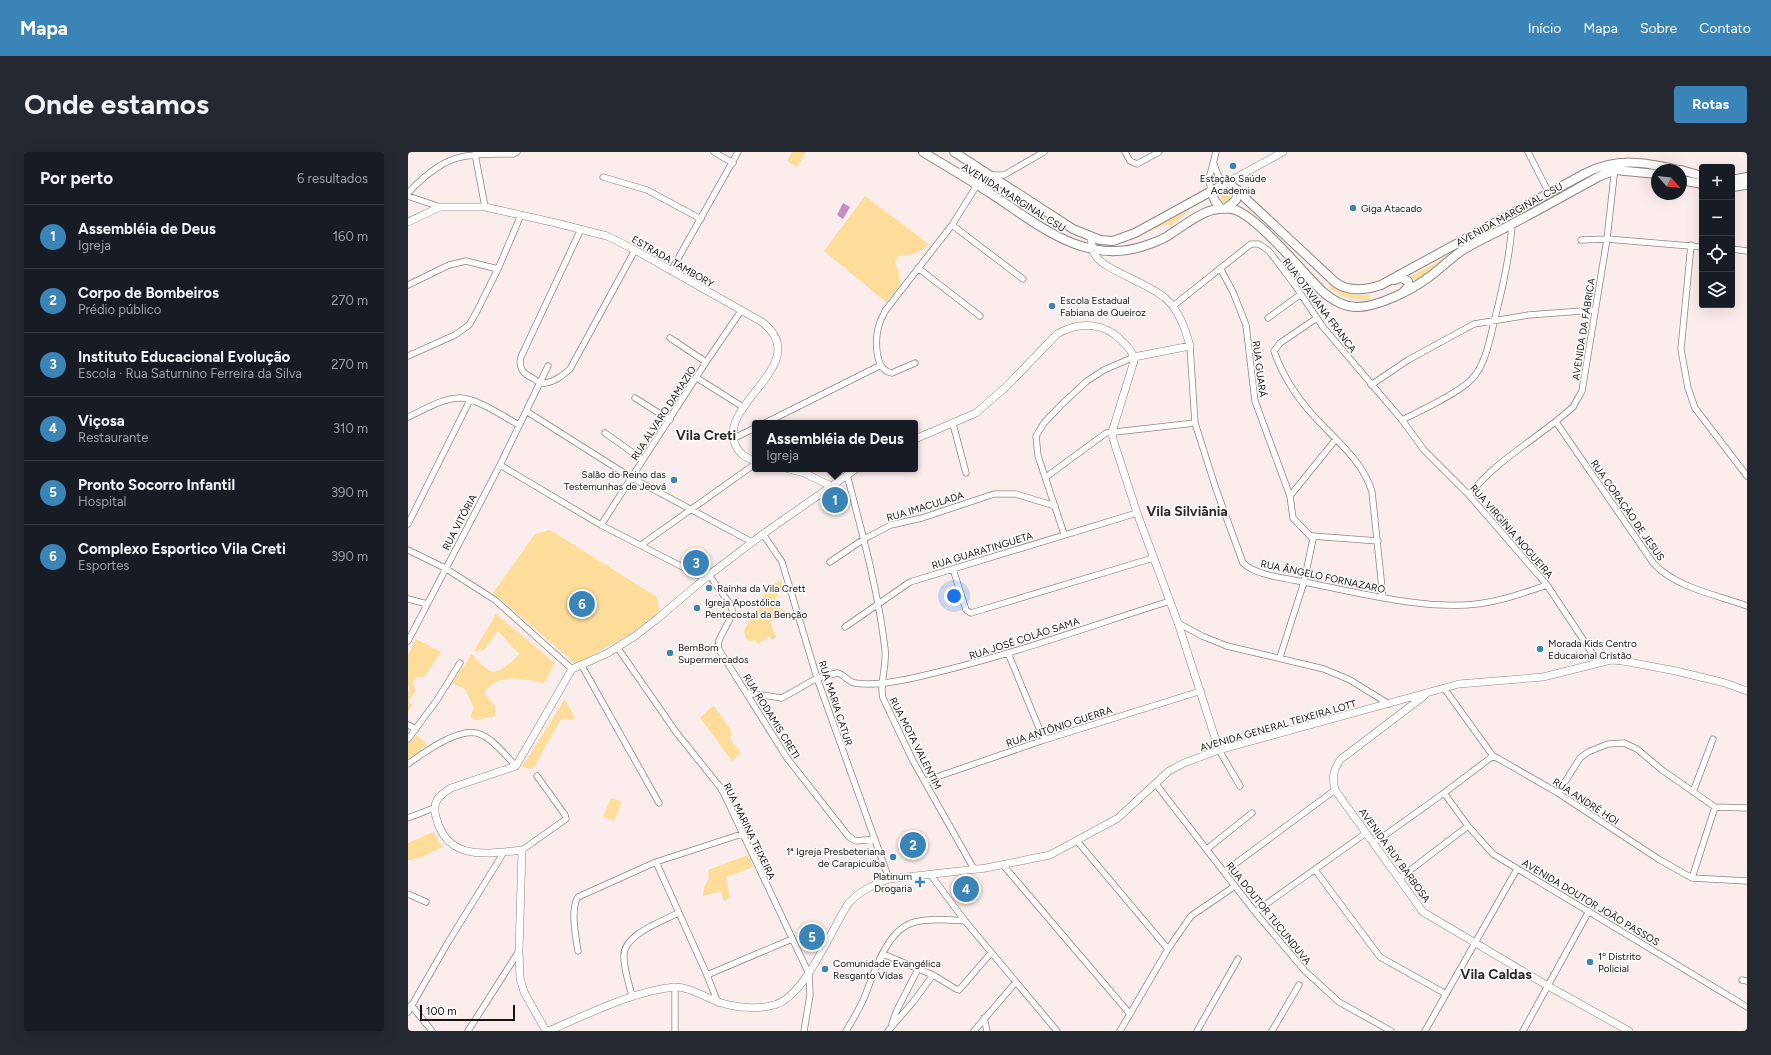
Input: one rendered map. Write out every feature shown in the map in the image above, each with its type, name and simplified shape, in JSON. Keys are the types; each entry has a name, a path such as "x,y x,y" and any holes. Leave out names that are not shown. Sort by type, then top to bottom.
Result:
{"main road":[{"name":"AVENIDA MARGINAL CSU","path":"923,152 985,180 1073,229 1100,240 1122,238 1145,228 1227,182 1238,190 1342,287 1350,289 1367,289 1381,285 1593,169 1615,166"},
{"name":"AVENIDA MARGINAL CSU","path":"954,152 985,180 1056,237 1092,250 1107,252 1128,251 1146,246 1170,235 1198,215 1207,211 1223,209 1238,211 1249,217 1261,228 1305,274 1334,301 1347,306 1358,307 1374,304 1403,292 1428,278 1460,252 1598,177 1615,166"},
{"path":"1615,166 1639,163 1651,165"},
{"path":"1615,166 1651,173"},
{"path":"1687,172 1699,175"},
{"path":"1735,179 1747,177"},
{"path":"1687,181 1699,183"},
{"path":"1735,187 1747,185"},
{"path":"1211,191 1215,201 1223,209 1236,200 1238,190"},
{"path":"1381,285 1405,278 1408,280 1409,286 1403,292"}],"street":[{"path":"408,192 448,161 475,154 514,154 517,152"},
{"path":"714,152 733,163"},
{"path":"671,271 738,152"},
{"path":"914,364 892,373 881,366 876,353 880,322 885,311 985,180 1004,175 1044,152"},
{"path":"1125,152 1130,161 1134,164 1159,152"},
{"path":"1211,191 1209,180 1216,152"},
{"path":"1214,163 1218,175 1227,182 1283,152"},
{"path":"1528,152 1549,193"},
{"path":"475,154 485,207"},
{"name":"AVENIDA DA FÁBRICA","path":"1469,495 1504,459 1556,422 1573,407 1582,391 1607,239 1615,166"},
{"path":"603,177 647,190 701,219"},
{"path":"408,196 440,207"},
{"name":"ESTRADA TAMBORY","path":"408,222 440,207 485,207 581,229 612,238 636,250 769,327 777,342 778,352 767,377 743,407 737,419 732,439"},
{"path":"408,356 455,335 469,325 498,268 521,216"},
{"path":"1402,420 1457,390 1471,380 1483,359 1506,271 1512,224"},
{"path":"952,225 1023,279"},
{"path":"581,229 520,357 522,370 540,383 546,383 554,380 570,369 636,250"},
{"path":"1064,534 1046,476 1038,456 1035,439 1044,423 1087,381 1104,370 1134,358 1190,346 1186,331 1173,306 1156,291 1099,261 1092,250 1091,237"},
{"path":"1581,240 1607,239 1699,246"},
{"name":"RUA OTAVIANA FRANCA","path":"1220,268 1251,244 1264,246 1294,284 1317,318 1371,385 1402,420"},
{"path":"1691,245 1681,349 1688,388 1695,408 1747,476"},
{"path":"1735,250 1747,251"},
{"path":"408,285 449,265 466,261 498,268"},
{"path":"918,268 980,316"},
{"path":"1173,306 1220,268"},
{"name":"RUA GUARÁ","path":"1220,268 1233,292 1246,325 1255,401 1290,496 1292,518 1312,538"},
{"path":"1294,284 1305,274"},
{"path":"1268,318 1300,294"},
{"path":"1371,385 1408,360 1474,324 1529,315 1595,310"},
{"name":"RUA ÁLVARO DAMAZIO","path":"601,525 706,362 742,311"},
{"path":"1317,318 1280,343 1274,350 1286,378 1296,393 1312,414 1336,439 1368,479 1372,492 1383,598"},
{"path":"918,438 976,413 992,400 1057,334 1066,329 1081,325 1102,327 1119,338 1134,358 1112,432 1121,469 1178,623 1219,750 1240,786"},
{"path":"670,338 706,362"},
{"name":"RUA ÂNGELO FORNAZARO","path":"1190,346 1195,423 1216,489 1243,563 1254,571 1383,598 1451,605 1477,604 1506,598 1547,585"},
{"name":"RUA VITÓRIA","path":"408,641 500,465 548,366"},
{"path":"771,420 881,366"},
{"path":"697,378 743,407"},
{"path":"636,398 670,420"},
{"path":"408,417 453,399 470,400 519,425"},
{"path":"408,524 470,400"},
{"path":"526,411 632,478 691,508 752,542"},
{"name":"RUA VIRGÍNIA NOGUEIRA","path":"1402,420 1424,450 1469,495 1547,585 1598,662"},
{"name":"RUA CORAÇÃO DE JESUS","path":"1556,422 1654,564 1661,571 1689,585 1747,606"},
{"path":"1046,476 1101,435 1112,432 1195,423"},
{"path":"953,424 966,473"},
{"path":"752,429 732,439 736,448 743,456 752,460"},
{"path":"605,433 643,460"},
{"path":"1290,496 1336,439"},
{"path":"641,545 752,464"},
{"path":"500,465 601,525 707,576"},
{"path":"800,472 831,486"},
{"path":"536,776 565,815 566,819 564,822 522,850 504,852 469,852 451,844 445,838 439,828 434,808 440,796 451,788 516,766 572,669 582,666 617,647 657,619 707,576 763,534 852,472"},
{"name":"RUA MOTA VALENTIM","path":"847,475 864,540 878,603 886,659 882,683 883,698 924,781 974,869"},
{"name":"RUA IMACULADA","path":"830,562 891,525 922,518 994,494 1016,494 1055,506"},
{"name":"RUA GUARATINGUETA","path":"845,627 910,582 1137,513"},
{"name":"RUA MARIA CATUR","path":"763,534 782,562 817,678 889,879"},
{"path":"1280,658 1304,582 1312,538 1378,542"},
{"path":"408,550 445,568 495,600 572,669"},
{"path":"953,569 966,610 973,613 1153,558"},
{"name":"RUA RODAMIS CRETI","path":"707,576 730,604 733,613 718,640 718,648 748,693 787,758 849,837 856,841 875,839"},
{"path":"408,599 427,604"},
{"name":"RUA JOSÉ COLÃO SAMA","path":"748,693 782,698 817,678 837,673 854,683 882,683 933,674 1008,653 1170,601"},
{"path":"1178,623 1202,636 1227,646 1324,669 1338,674 1389,704"},
{"name":"RUA MARINA TEIXEIRA","path":"617,647 676,732 720,787 809,974"},
{"path":"1008,653 1044,740"},
{"path":"1444,688 1486,680 1549,676 1598,662 1623,661 1725,683 1747,691"},
{"path":"408,738 416,729 460,663"},
{"path":"582,666 659,802"},
{"name":"AVENIDA GENERAL TEIXEIRA LOTT","path":"547,1031 632,996 675,987 694,991 718,1003 743,1007 774,1005 790,995 809,974 848,904 863,891 889,879 1003,865 1044,857 1077,841 1124,813 1155,783 1177,767 1219,750 1301,726 1389,704 1444,688"},
{"name":"RUA ANDRÉ HOI","path":"1444,688 1493,756 1558,793 1660,860 1692,878 1747,881"},
{"name":"RUA ANTÔNIO GUERRA","path":"924,781 1044,740 1201,691"},
{"path":"1224,872 1335,790 1332,781 1333,772 1341,759 1426,694"},
{"path":"408,725 416,729"},
{"path":"408,764 438,743 470,732 477,733 489,739 516,766"},
{"path":"1693,792 1713,739"},
{"path":"1558,793 1580,758 1598,747 1615,743 1624,743 1637,749 1662,770 1715,807 1747,808"},
{"path":"1374,843 1493,756"},
{"name":"RUA DOUTOR TUCUNDUVA","path":"1155,783 1292,958 1327,993 1349,1008 1391,1031"},
{"name":"AVENIDA RUY BARBOSA","path":"1335,790 1400,878 1423,912 1548,986 1629,1031"},
{"name":"AVENIDA DOUTOR JOÃO PASSOS","path":"1444,793 1468,826 1493,854 1747,1007"},
{"path":"1692,878 1715,807"},
{"path":"408,818 434,808"},
{"path":"1207,849 1252,813"},
{"path":"1400,878 1468,826"},
{"path":"1255,912 1366,833"},
{"path":"578,952 574,917 578,897 656,862 742,834"},
{"path":"1077,841 1168,949"},
{"path":"522,850 519,970 522,986 547,1031"},
{"path":"408,1012 504,852"},
{"path":"656,862 707,975 718,1003"},
{"path":"1003,865 1130,1014"},
{"path":"1425,1031 1476,944 1517,869"},
{"path":"1315,870 1380,957 1446,994"},
{"path":"930,874 965,920 1057,1031"},
{"path":"1120,1031 1168,949 1191,916 1235,886"},
{"path":"408,894 426,902"},
{"path":"1523,1031 1589,911"},
{"path":"632,996 624,957 625,946 633,937 678,912"},
{"path":"846,1031 863,1000 883,954 898,930 906,925 924,920 965,920"},
{"path":"707,975 792,940"},
{"path":"468,1031 519,951"},
{"path":"883,954 933,975 959,990 992,953"},
{"path":"1197,1031 1238,959"},
{"path":"890,1028 896,1012 918,969"},
{"path":"804,1031 810,995 809,974"},
{"path":"890,1028 913,1002 933,975"},
{"path":"974,1031 1016,982"},
{"path":"1272,1031 1299,985"},
{"path":"674,1031 675,987"},
{"path":"411,1005 432,1031"},
{"path":"984,1018 987,1031"}],"shaded area":[{"path":"792,152 806,152 797,167 787,161"},
{"path":"1225,192 1230,197 1225,202 1220,197"},
{"path":"865,196 929,244 922,250 915,253 898,256 895,264 899,272 900,285 886,302 824,251"},
{"path":"843,203 850,207 843,219 837,215"},
{"path":"1191,209 1171,226 1167,224 1147,232"},
{"path":"1462,248 1416,282 1412,276"},
{"path":"1333,286 1351,294 1371,295 1369,300 1347,298 1327,287"},
{"path":"550,530 657,597 659,612 630,634 576,664 493,593 535,534"},
{"path":"781,580 783,591 778,593 774,605 786,611 770,622 776,637 772,640 769,636 758,644 755,640 750,641 746,639 744,630 761,604 764,594 771,586"},
{"path":"496,614 555,663 544,683 511,679 496,682 490,686 484,693 496,707 495,716 477,720 470,717 474,708 465,689 452,683 472,654 484,667 492,672 501,670 519,654 498,631 484,650 474,651"},
{"path":"416,639 441,652 425,676 413,679 413,685 416,690 409,701 412,705 408,712 408,693 410,689 408,685 408,655"},
{"path":"565,699 575,719 561,719 533,769 522,767"},
{"path":"714,706 732,732 730,739 741,753 732,761 700,718"},
{"path":"417,735 427,745 408,760 408,743"},
{"path":"611,798 622,802 614,821 603,817"},
{"path":"433,832 442,847 423,857 408,860 408,843"},
{"path":"748,855 753,867 726,877 730,898 724,901 721,891 703,896 704,887 709,878 708,870"}],"place":[{"name":"Estação Saúde Academia","path":"1233,166"},
{"name":"Giga Atacado","path":"1353,208"},
{"name":"Escola Estadual Fabiana de Queiroz","path":"1052,306"},
{"name":"Salão do Reino das Testemunhas de Jeová","path":"674,480"},
{"name":"Assembléia de Deus","path":"835,500"},
{"name":"Instituto Educacional Evolução","path":"696,563"},
{"name":"Raínha da Vila Crett","path":"709,588"},
{"name":"Complexo Esportico Vila Creti","path":"582,604"},
{"name":"Igreja Apostólica Pentecostal da Benção","path":"697,608"},
{"name":"Morada Kids Centro Educaional Cristão","path":"1540,649"},
{"name":"BemBom Supermercados","path":"670,653"},
{"name":"Corpo de Bombeiros","path":"913,845"},
{"name":"1ª Igreja Presbeteriana de Carapicuíba","path":"893,857"},
{"name":"Platinum Drogaria","path":"920,882"},
{"name":"Viçosa","path":"966,889"},
{"name":"Pronto Socorro Infantil","path":"812,937"},
{"name":"1º Distrito Policial","path":"1590,962"},
{"name":"Comunidade Evangélica Resganto Vidas","path":"825,969"}],"district":[{"name":"Vila Creti","path":"706,435"},
{"name":"Vila Silviânia","path":"1187,511"},
{"name":"Vila Caldas","path":"1496,974"}]}
